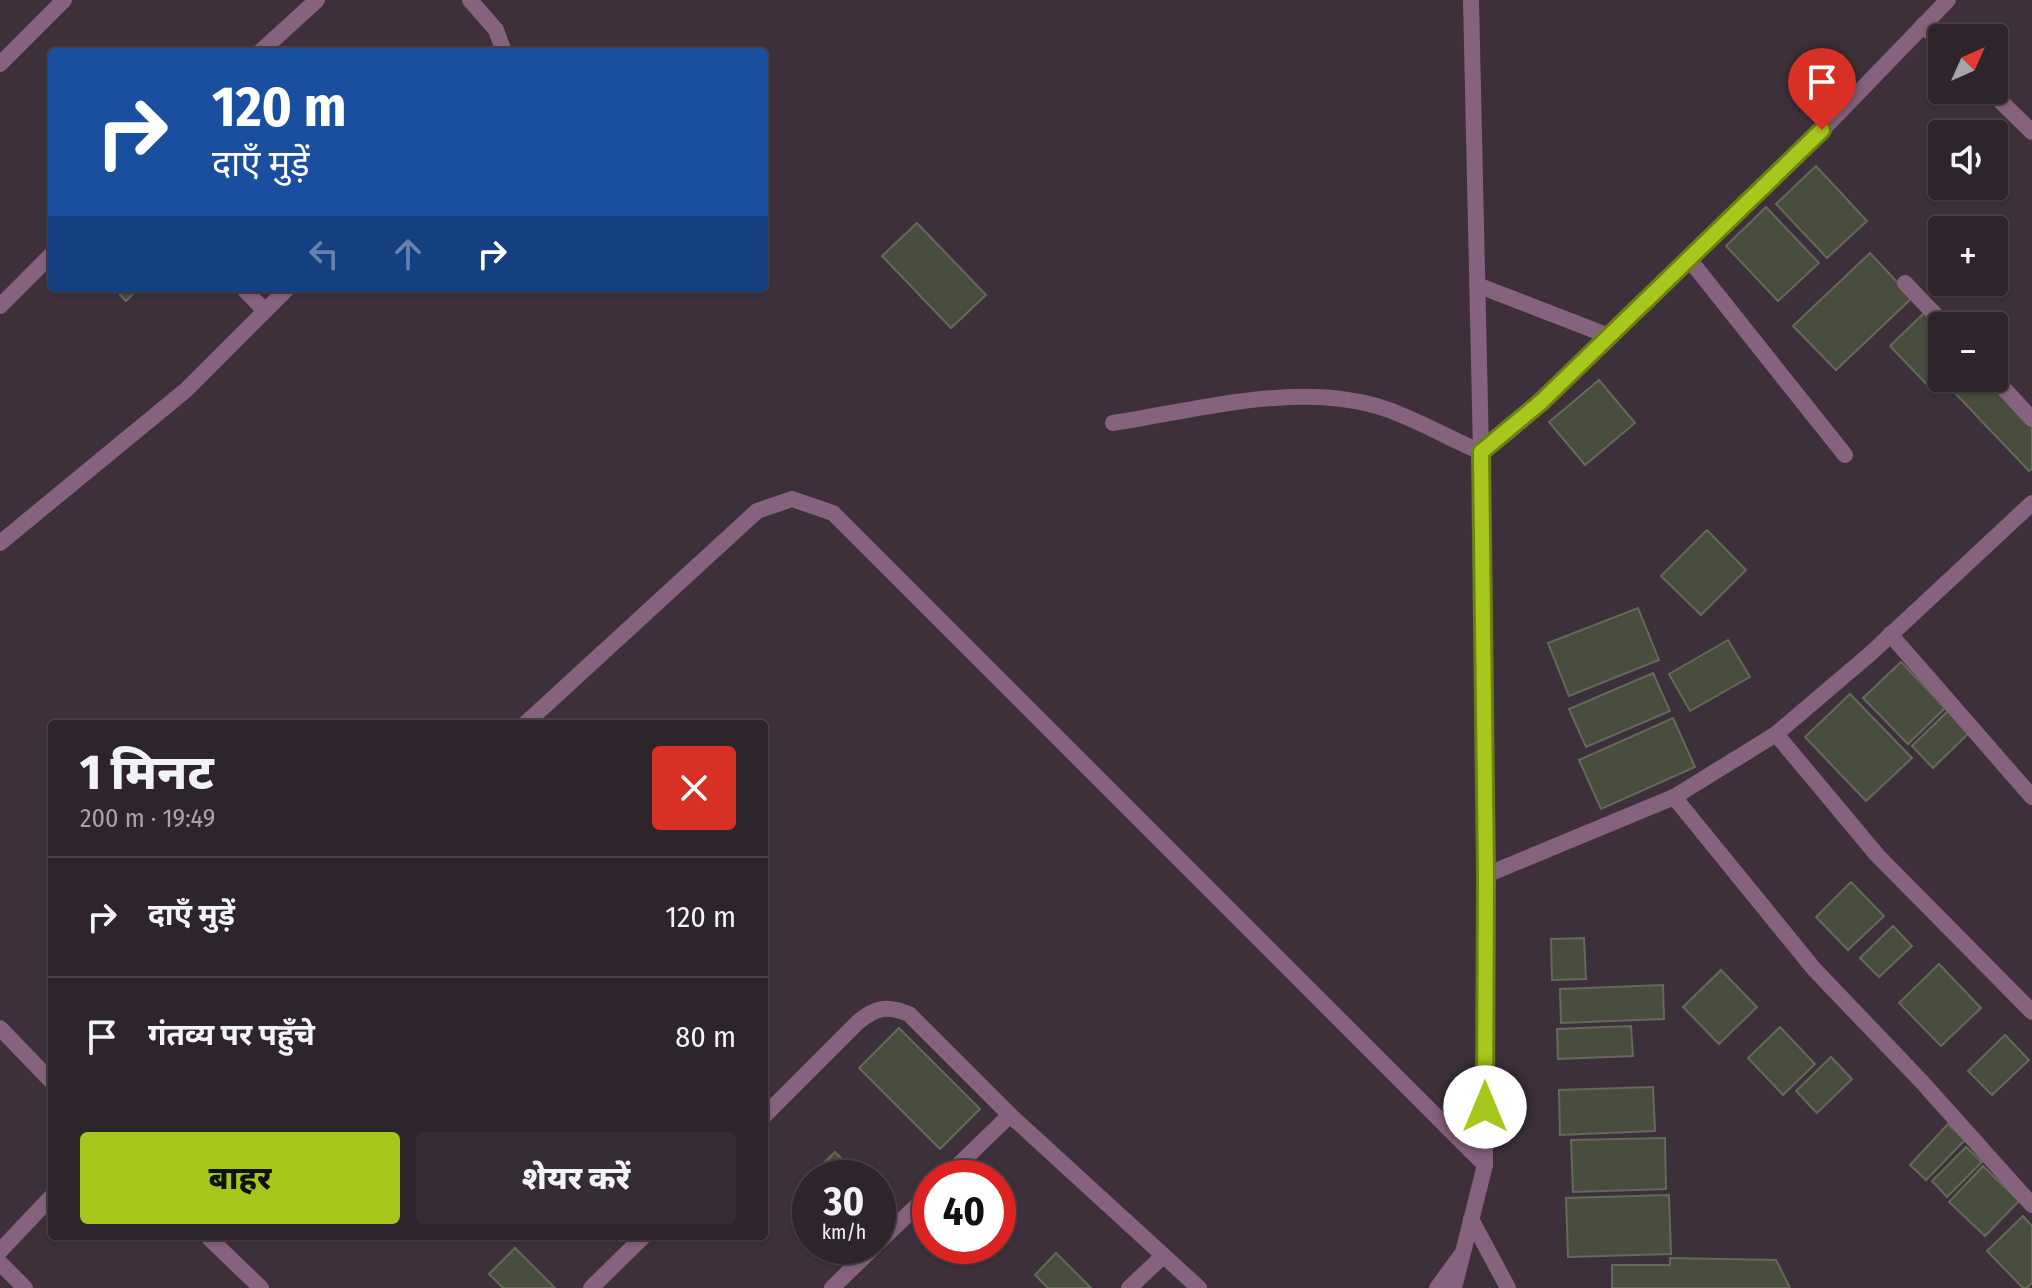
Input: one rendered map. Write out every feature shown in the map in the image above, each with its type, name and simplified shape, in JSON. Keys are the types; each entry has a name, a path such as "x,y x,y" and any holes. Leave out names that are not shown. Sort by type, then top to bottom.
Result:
{"street":[{"path":"0,64 64,0"},
{"path":"264,48 317,0"},
{"path":"470,0 496,30 503,48"},
{"path":"1454,1288 1485,1165 1486,875 1481,452 1471,0"},
{"path":"1481,452 1507,433 1802,151 1948,0"},
{"path":"1923,25 1928,30"},
{"path":"2003,104 2032,132"},
{"path":"0,306 48,258"},
{"path":"1689,259 1845,455"},
{"path":"1905,283 1933,312"},
{"path":"1477,285 1609,336"},
{"path":"247,292 265,311"},
{"path":"0,543 186,390 284,292"},
{"path":"2007,392 2032,419"},
{"path":"1113,423 1234,403 1313,395 1385,409 1481,452"},
{"path":"529,720 757,511 792,499 833,513 1485,1165"},
{"path":"1486,875 1674,797 1776,734 2032,503"},
{"path":"1890,634 2032,797"},
{"path":"1776,734 1877,855 2030,1007"},
{"path":"1674,797 1814,969 1922,1082 2032,1205"},
{"path":"768,1112 872,1011 891,1007 909,1014 1010,1115 1199,1288"},
{"path":"0,1028 48,1078"},
{"path":"964,1160 1010,1115"},
{"path":"0,1251 48,1200"},
{"path":"896,1226 912,1211"},
{"path":"1471,1219 1508,1288"},
{"path":"211,1240 261,1288"},
{"path":"591,1288 640,1240"},
{"path":"1437,1288 1462,1254"},
{"path":"1129,1288 1163,1256"},
{"path":"0,1263 25,1288"},
{"path":"832,1288 857,1264"}],"building":[{"path":"1816,166 1867,221 1827,258 1776,204"},
{"path":"1766,207 1819,263 1778,301 1726,246"},
{"path":"917,223 986,295 951,328 882,256"},
{"path":"1870,253 1912,298 1836,370 1793,326"},
{"path":"118,292 135,292 126,301"},
{"path":"1926,311 1928,386 1890,346"},
{"path":"1599,380 1635,423 1585,465 1549,422"},
{"path":"1954,392 1999,392 2032,427 2032,469 2029,471"},
{"path":"1707,530 1746,570 1701,615 1661,576"},
{"path":"1638,608 1659,660 1569,696 1548,643"},
{"path":"1728,640 1750,677 1690,711 1669,674"},
{"path":"1901,662 1945,708 1908,744 1863,698"},
{"path":"1653,673 1670,711 1586,747 1569,709"},
{"path":"1850,694 1912,758 1866,801 1805,737"},
{"path":"1950,709 1971,731 1933,768 1912,746"},
{"path":"1673,718 1695,767 1601,809 1579,760"},
{"path":"1851,882 1884,916 1848,950 1816,917"},
{"path":"1893,926 1912,946 1879,977 1860,958"},
{"path":"1584,938 1586,979 1552,980 1551,939"},
{"path":"1939,964 1981,1008 1941,1046 1899,1003"},
{"path":"1721,970 1757,1007 1719,1044 1683,1007"},
{"path":"1663,985 1664,1019 1561,1023 1560,989"},
{"path":"1631,1026 1633,1056 1558,1059 1557,1029"},
{"path":"1780,1027 1815,1064 1783,1095 1748,1058"},
{"path":"899,1028 980,1109 940,1149 859,1068"},
{"path":"2005,1035 2029,1060 1992,1095 1968,1071"},
{"path":"1831,1057 1852,1079 1817,1113 1796,1091"},
{"path":"1653,1087 1655,1131 1560,1135 1559,1090"},
{"path":"1948,1124 1965,1140 1926,1180 1910,1165"},
{"path":"1665,1138 1666,1189 1573,1192 1571,1140"},
{"path":"1966,1147 1982,1162 1947,1197 1932,1181"},
{"path":"835,1152 843,1160 827,1160"},
{"path":"1983,1166 2019,1201 1985,1236 1949,1202"},
{"path":"1669,1195 1671,1254 1568,1257 1566,1198"},
{"path":"2023,1216 2032,1226 2032,1283 2027,1288 2023,1288 1987,1251"},
{"path":"515,1248 555,1288 503,1288 489,1274"},
{"path":"1056,1253 1091,1288 1048,1288 1035,1275"},
{"path":"1670,1258 1776,1260 1790,1288 1612,1288 1612,1265 1670,1265"}],"route":[{"path":"1485,1107 1486,875 1481,452 1541,402 1822,130"}]}
